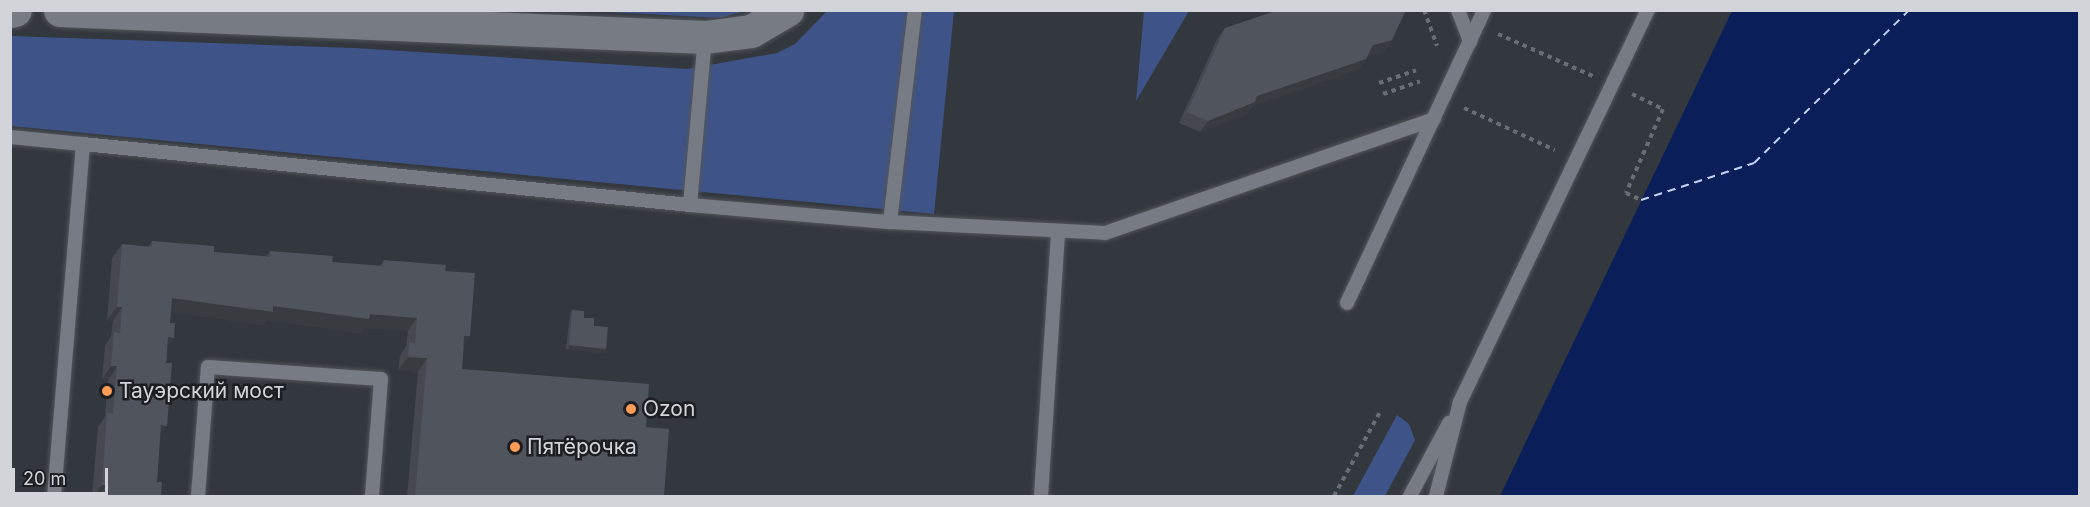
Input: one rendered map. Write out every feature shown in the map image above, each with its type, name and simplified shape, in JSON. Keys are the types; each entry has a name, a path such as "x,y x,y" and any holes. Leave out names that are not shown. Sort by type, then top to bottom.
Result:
{"street":[{"path":"60,10 705,37 751,30 787,10"}],"lane":[{"path":"890,222 915,10"},
{"path":"1458,10 1470,42"},
{"path":"1347,303 1479,25 1484,10"},
{"path":"1410,496 1460,402 1648,10"},
{"path":"690,205 705,37"},
{"path":"10,137 690,205 890,222 1105,233 1434,119"},
{"path":"54,496 83,144"},
{"path":"1041,496 1058,232"},
{"path":"198,496 208,367 381,379 372,496"},
{"path":"1436,496 1460,402"}],"path":[{"path":"1424,10 1437,46"},
{"path":"1479,25 1664,109 1626,193 1641,200"},
{"path":"1379,83 1416,70"},
{"path":"1383,94 1420,81"},
{"path":"1444,99 1576,160"},
{"path":"1334,496 1381,410"}],"shaded area":[{"path":"591,11 745,11 720,18"},
{"path":"827,11 954,11 934,214 11,126 11,36 354,48 687,69 777,53 795,44"},
{"path":"1144,11 1189,11 1136,101"},
{"path":"1732,11 2079,11 2079,496 1500,496"},
{"path":"1397,415 1409,424 1415,440 1385,496 1353,496"}],"building":[{"path":"1278,10 1405,10 1405,12 1392,40 1373,45 1366,59 1257,96 1255,102 1208,121 1187,112 1225,28"},
{"path":"152,241 214,246 214,252 270,257 270,251 333,256 332,262 383,266 384,260 446,265 445,271 475,273 470,336 464,336 462,369 649,384 646,427 669,429 664,496 415,496 427,358 408,357 409,342 415,343 417,318 370,314 369,319 273,306 273,312 172,298 170,323 175,323 174,338 168,337 166,363 172,363 167,426 161,425 157,482 162,482 161,496 106,496 107,485 102,485 107,413 113,414 117,366 111,366 114,332 120,333 122,307 117,307 122,244 152,247"},
{"path":"572,310 584,311 584,318 594,318 594,326 608,327 606,349 569,345"}],"ferry route":[{"path":"1641,200 1754,163 1909,10"}],"place":[{"name":"Тауэрский мост","path":"107,391"},
{"name":"Ozon","path":"631,409"},
{"name":"Пятёрочка","path":"515,447"}]}
